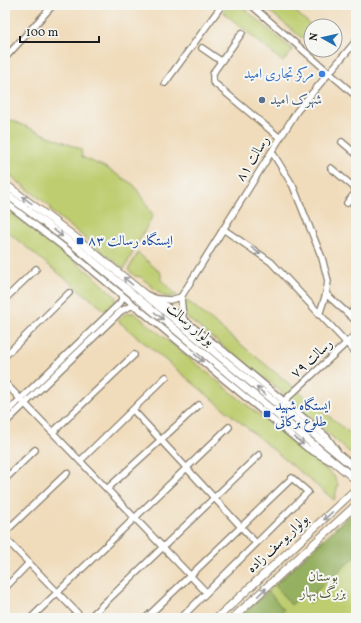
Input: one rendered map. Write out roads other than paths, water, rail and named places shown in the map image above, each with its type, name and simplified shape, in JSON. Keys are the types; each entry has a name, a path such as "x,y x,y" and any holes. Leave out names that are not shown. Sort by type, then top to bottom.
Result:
{"main road":[{"name":"بولوار رسالت","path":"5,184 32,203 340,454 356,469"},
{"name":"بولوار رسالت","path":"5,192 75,246 356,480"},
{"name":"بولوار یوسف زاده","path":"217,618 356,489"},
{"name":"بولوار یوسف زاده","path":"233,618 356,505"}],"street":[{"path":"5,58 53,5"},
{"path":"165,83 222,5"},
{"path":"252,5 356,96"},
{"path":"242,33 213,74 213,82 280,138"},
{"name":"رسالت ۸۱","path":"181,297 297,111 356,41"},
{"path":"202,48 221,61"},
{"path":"342,142 356,154"},
{"path":"272,152 294,186 322,258 328,281 326,294 319,314"},
{"path":"331,168 356,190 347,203"},
{"path":"5,202 70,252 307,448 345,470"},
{"path":"224,229 271,262 356,353"},
{"path":"5,299 36,269"},
{"path":"141,292 157,299 183,318 327,437 340,454"},
{"path":"5,356 69,293"},
{"path":"5,423 118,309 122,299 121,294"},
{"path":"326,294 356,321"},
{"path":"157,299 170,300 181,297 183,318"},
{"path":"5,414 118,309 131,306 137,307"},
{"path":"350,314 356,306"},
{"name":"رسالت ۷۹","path":"284,401 356,334"},
{"path":"53,432 134,355"},
{"path":"80,461 166,377"},
{"path":"5,383 206,592"},
{"path":"107,489 199,405"},
{"path":"133,410 256,543"},
{"path":"30,618 229,427"},
{"path":"5,479 35,450"},
{"path":"89,618 259,455"},
{"path":"5,532 67,473"},
{"path":"146,618 292,478 308,492 181,618"},
{"path":"5,538 82,618"},
{"path":"5,588 29,563"}],"place":[{"name":"مرکز تجاری امید","path":"322,74"},
{"name":"شهرک امید","path":"262,100"},
{"name":"ایستگاه رسالت ۸۳","path":"80,241"},
{"name":"ایستگاه شهید طلوع برکاتی","path":"267,414"}],"park label":[{"name":"بوستان بزرگ بهار","path":"323,586"}]}
